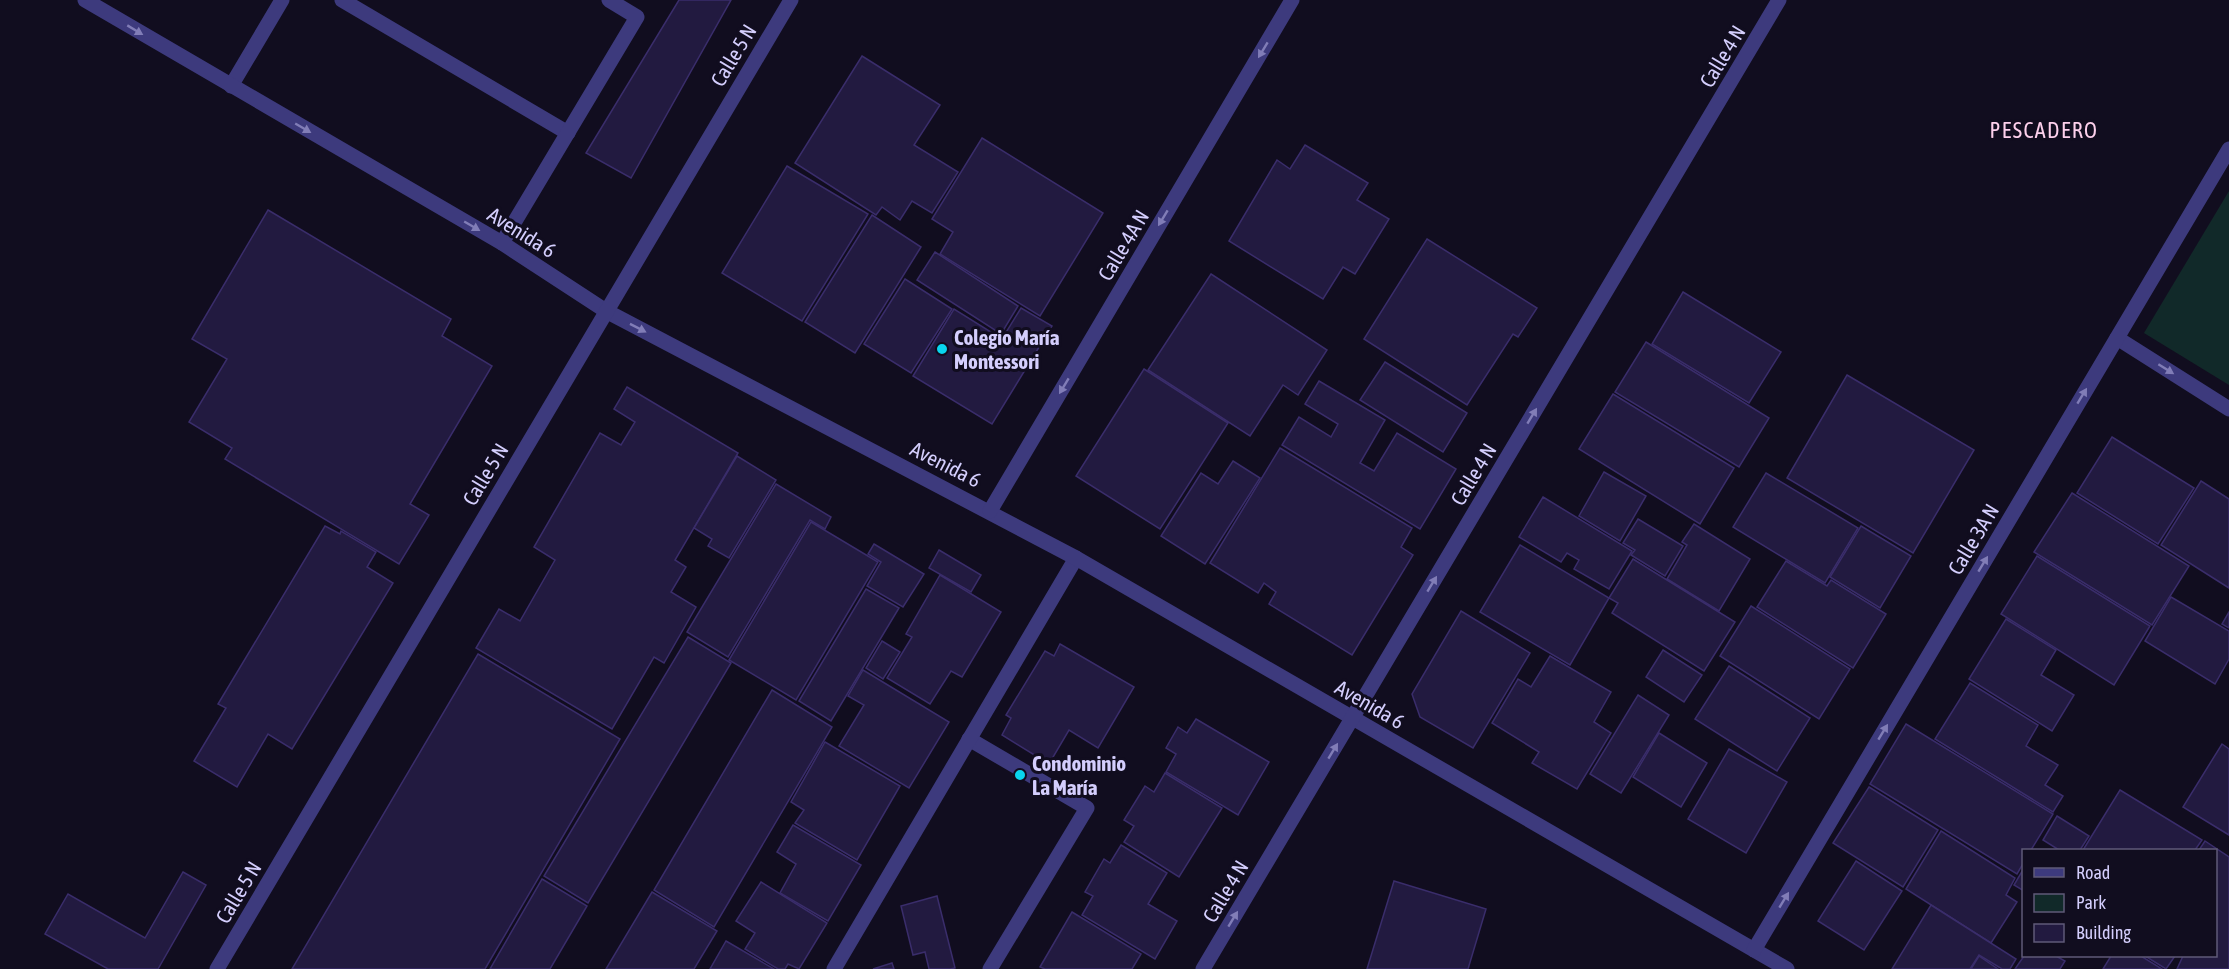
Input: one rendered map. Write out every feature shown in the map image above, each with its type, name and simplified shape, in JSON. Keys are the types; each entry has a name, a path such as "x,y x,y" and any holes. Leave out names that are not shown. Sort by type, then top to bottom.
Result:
{"street":[{"name":"Avenida 6","path":"85,0 502,243 606,311 1076,558 1787,969"},
{"path":"231,86 282,0"},
{"path":"342,0 568,133"},
{"path":"502,243 637,17 609,0"},
{"name":"Calle 5 N","path":"217,969 791,0"},
{"name":"Calle 4A N","path":"990,511 1293,0"},
{"name":"Calle 4 N","path":"1203,969 1779,0"},
{"name":"Calle 3A N","path":"1754,950 2229,149"},
{"path":"2117,338 2229,409"},
{"path":"834,969 1076,558"},
{"path":"969,739 1088,808 990,969"}],"green space":[{"path":"2229,191 2229,385 2144,333"}],"building":[{"path":"679,0 731,0 631,178 586,153"},
{"path":"862,56 940,105 914,145 958,172 932,213 912,201 900,220 882,207 876,215 795,163"},
{"path":"982,138 1103,213 1040,316 940,254 953,232 932,219"},
{"path":"1305,145 1368,183 1357,200 1389,219 1355,274 1343,267 1323,299 1229,241 1277,160 1290,169"},
{"path":"787,166 868,214 802,321 722,273"},
{"path":"268,210 451,319 442,336 492,366 410,504 429,515 399,564 225,459 232,448 189,422 227,359 192,339"},
{"path":"872,215 921,247 855,353 805,322"},
{"path":"1427,239 1537,308 1518,337 1513,334 1467,405 1364,339"},
{"path":"935,252 1018,306 1001,334 917,280"},
{"path":"1211,274 1327,350 1298,395 1283,385 1250,436 1148,370"},
{"path":"905,279 952,309 911,373 864,344"},
{"path":"1683,292 1781,352 1749,403 1652,344"},
{"path":"1021,308 1052,326 992,424 913,376 954,309 1002,339"},
{"path":"1646,342 1769,418 1739,467 1615,392"},
{"path":"1385,362 1467,413 1443,452 1360,400"},
{"path":"1144,369 1228,423 1160,529 1076,476"},
{"path":"1847,375 1974,450 1913,553 1787,478"},
{"path":"1319,381 1385,420 1360,463 1374,471 1397,433 1456,469 1420,529 1282,445 1299,417 1331,437 1338,424 1305,404"},
{"path":"627,387 738,453 675,560 686,567 671,592 696,607 664,663 654,657 612,729 476,648 499,609 520,621 555,560 534,547 600,433 621,445 635,422 614,409"},
{"path":"1613,394 1734,468 1700,524 1579,449"},
{"path":"2112,437 2194,488 2158,544 2077,493"},
{"path":"1280,448 1412,528 1401,547 1413,555 1352,655 1269,604 1276,592 1264,583 1258,593 1210,563"},
{"path":"737,456 776,480 729,558 708,546 712,539 694,528"},
{"path":"1233,461 1260,478 1205,564 1161,536 1201,473 1218,484"},
{"path":"1604,472 1646,496 1620,541 1579,516"},
{"path":"1766,473 1858,528 1825,583 1733,527"},
{"path":"2201,481 2229,499 2229,588 2161,545"},
{"path":"776,484 831,517 825,529 810,520 728,657 687,632"},
{"path":"2072,493 2189,566 2152,625 2034,552"},
{"path":"1543,497 1632,551 1609,589 1574,569 1579,560 1567,553 1561,562 1519,537"},
{"path":"1638,519 1683,546 1665,576 1631,555 1635,550 1623,543"},
{"path":"811,522 878,562 796,700 729,660"},
{"path":"1694,524 1750,559 1719,611 1667,579 1687,545 1682,542"},
{"path":"325,526 340,534 341,531 376,552 367,567 393,583 292,749 268,734 237,787 194,761 226,708 218,704"},
{"path":"1861,526 1911,556 1880,608 1830,577"},
{"path":"874,544 924,574 903,607 867,586 881,562 868,554"},
{"path":"1520,545 1609,598 1570,665 1480,612"},
{"path":"939,550 981,575 971,592 929,568"},
{"path":"2037,556 2150,626 2114,685 2001,614"},
{"path":"1633,559 1735,622 1704,671 1612,613 1618,603 1609,598"},
{"path":"1786,561 1827,586 1831,580 1886,614 1853,668 1757,607"},
{"path":"940,575 1001,612 962,677 951,671 930,704 887,678 912,637 906,634"},
{"path":"866,589 899,608 831,721 799,701"},
{"path":"2171,597 2229,631 2229,659 2215,684 2145,641"},
{"path":"1751,606 1850,669 1819,719 1720,656"},
{"path":"1461,611 1530,653 1473,748 1420,717 1412,694"},
{"path":"2229,612 2229,628 2222,624"},
{"path":"2006,619 2056,650 2041,675 2074,695 2052,731 1969,679"},
{"path":"688,637 731,663 588,903 544,876"},
{"path":"882,641 900,652 883,679 866,668"},
{"path":"1060,644 1134,687 1098,748 1069,730 1049,764 1002,735 1011,718 1006,715 1045,651 1054,656"},
{"path":"1663,650 1702,675 1684,702 1646,677"},
{"path":"478,654 620,739 485,969 292,969"},
{"path":"1550,656 1611,692 1594,722 1611,733 1577,789 1532,763 1539,752 1492,723 1518,679 1531,687"},
{"path":"1729,666 1810,718 1777,771 1695,719"},
{"path":"863,670 949,722 909,788 839,746 864,705 848,696"},
{"path":"1970,683 2038,725 2026,746 2058,765 2045,785 2063,796 2053,812 1935,739"},
{"path":"772,690 832,727 714,927 654,890"},
{"path":"1638,695 1669,715 1621,793 1590,774"},
{"path":"1196,719 1269,762 1238,815 1166,772 1176,754 1166,748 1178,727 1187,733"},
{"path":"1906,724 2053,814 2032,849 2022,849 2022,865 2017,874 1870,784"},
{"path":"1659,733 1707,763 1681,807 1633,777"},
{"path":"825,742 900,786 857,860 795,823 804,810 791,802"},
{"path":"2222,744 2229,749 2229,835 2183,807"},
{"path":"1729,749 1787,782 1746,853 1688,819"},
{"path":"1165,773 1222,808 1179,877 1124,842 1134,826 1124,820 1145,786 1154,792"},
{"path":"1869,787 1938,830 1903,887 1833,843"},
{"path":"2120,790 2202,840 2196,849 2084,849"},
{"path":"2057,816 2089,836 2081,849 2057,849 2043,840"},
{"path":"793,825 861,865 828,921 780,893 796,864 777,852"},
{"path":"1941,831 2015,878 2006,895 2017,902 1991,943 1906,889"},
{"path":"2205,841 2217,849 2200,849"},
{"path":"1121,845 1167,873 1148,904 1177,921 1155,959 1082,915 1093,896 1085,892 1104,859 1110,863"},
{"path":"2217,849 2229,857 2229,969 2177,969 2183,957 2217,957"},
{"path":"1856,861 1902,891 1864,950 1818,921"},
{"path":"2022,871 2022,890 2014,885"},
{"path":"183,872 206,885 158,969 108,969 45,934 68,894 145,938"},
{"path":"542,879 587,906 550,969 490,969"},
{"path":"1394,881 1486,909 1468,969 1367,969"},
{"path":"761,882 827,923 799,969 788,964 785,969 778,969 745,949 755,933 736,921"},
{"path":"652,892 717,931 694,969 606,969"},
{"path":"937,896 955,968 929,969 925,952 913,955 901,906"},
{"path":"1931,905 2016,959 2010,969 2002,969 1979,955 1970,969 1892,969"},
{"path":"1072,912 1141,954 1132,969 1045,969 1040,967"},
{"path":"726,941 774,969 710,969"},
{"path":"1979,956 1998,969 1971,969"},
{"path":"2023,957 2058,957 2065,961 2060,969 2015,969"},
{"path":"2110,957 2143,957 2162,969 2103,969"},
{"path":"2147,957 2174,957 2166,969"},
{"path":"892,963 894,969 873,969"}],"place":[{"name":"Colegio María Montessori","path":"942,349"},
{"name":"Condominio La María","path":"1020,775"}],"district":[{"name":"PESCADERO","path":"2044,130"}]}
